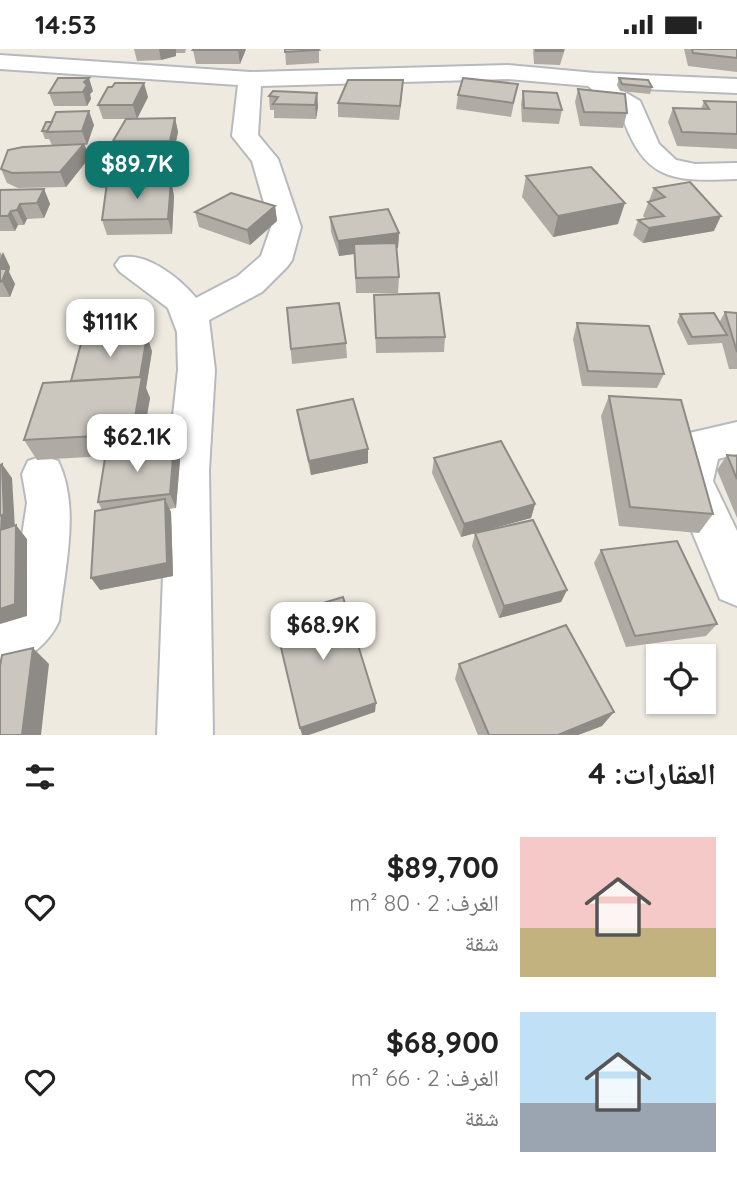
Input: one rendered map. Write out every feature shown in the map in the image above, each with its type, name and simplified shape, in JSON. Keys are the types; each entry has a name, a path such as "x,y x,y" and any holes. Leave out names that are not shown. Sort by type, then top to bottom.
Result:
{"street":[{"path":"0,62 250,79 473,72 727,86 737,109"},
{"path":"190,315 250,284 276,260 286,227 265,159 245,135 250,79"},
{"path":"595,80 617,99 631,106 651,156 665,165 683,172 737,171"},
{"path":"131,265 176,296 190,315 196,342 188,469 188,687 185,735"},
{"path":"737,438 699,446 692,481 737,583"},
{"path":"0,645 34,621 49,503 43,474"}],"building":[{"path":"194,49 239,49 193,50"},
{"path":"285,49 318,49 319,50 285,52"},
{"path":"563,49 563,51 536,51"},
{"path":"692,49 737,49 737,58 693,53"},
{"path":"58,78 89,78 84,82 87,85 83,92 49,93"},
{"path":"463,78 518,84 513,103 458,95"},
{"path":"619,78 648,80 652,87 622,84"},
{"path":"348,80 403,80 400,106 338,103"},
{"path":"115,83 144,83 133,105 98,105 108,87"},
{"path":"578,89 625,94 627,113 584,112"},
{"path":"273,91 317,93 315,105 273,104 278,97 269,96"},
{"path":"523,91 557,93 562,110 524,108"},
{"path":"704,101 737,102 737,134 682,132 673,108 709,109"},
{"path":"89,111 82,131 47,132 56,112"},
{"path":"175,118 170,141 113,141 126,119"},
{"path":"46,122 52,122 47,131 42,131"},
{"path":"84,144 60,172 12,173 1,169 8,150"},
{"path":"160,152 151,174 94,174 106,153"},
{"path":"591,167 625,203 558,216 526,176"},
{"path":"171,181 168,219 102,220 107,183"},
{"path":"690,182 721,216 649,228 638,220 664,216 648,202 665,197 654,188"},
{"path":"44,189 37,203 20,204 17,210 11,211 8,216 0,216 0,190"},
{"path":"231,193 275,206 247,230 195,212"},
{"path":"388,209 399,233 338,241 330,217"},
{"path":"396,243 399,277 356,278 354,244"},
{"path":"0,269 7,269 0,282"},
{"path":"439,293 445,337 376,338 374,295"},
{"path":"339,303 346,343 291,349 287,308"},
{"path":"725,312 737,313 737,352"},
{"path":"714,313 727,335 692,337 680,314"},
{"path":"577,323 649,326 664,374 588,371"},
{"path":"147,336 140,377 71,381 82,340"},
{"path":"142,377 132,434 24,440 43,383"},
{"path":"609,396 681,400 713,514 630,507"},
{"path":"353,399 368,449 309,461 297,410"},
{"path":"501,441 535,504 464,524 434,458"},
{"path":"174,446 170,494 98,502 106,452"},
{"path":"727,455 737,456 737,479"},
{"path":"2,464 4,514 0,516 0,465"},
{"path":"165,499 167,563 91,578 95,511"},
{"path":"533,520 567,590 504,606 475,533"},
{"path":"16,525 15,604 0,609 0,530"},
{"path":"677,541 717,624 635,636 601,550"},
{"path":"343,597 376,703 300,728 274,618"},
{"path":"566,625 614,712 558,735 489,735 459,664"},
{"path":"33,648 22,735 0,735 2,655"}]}
